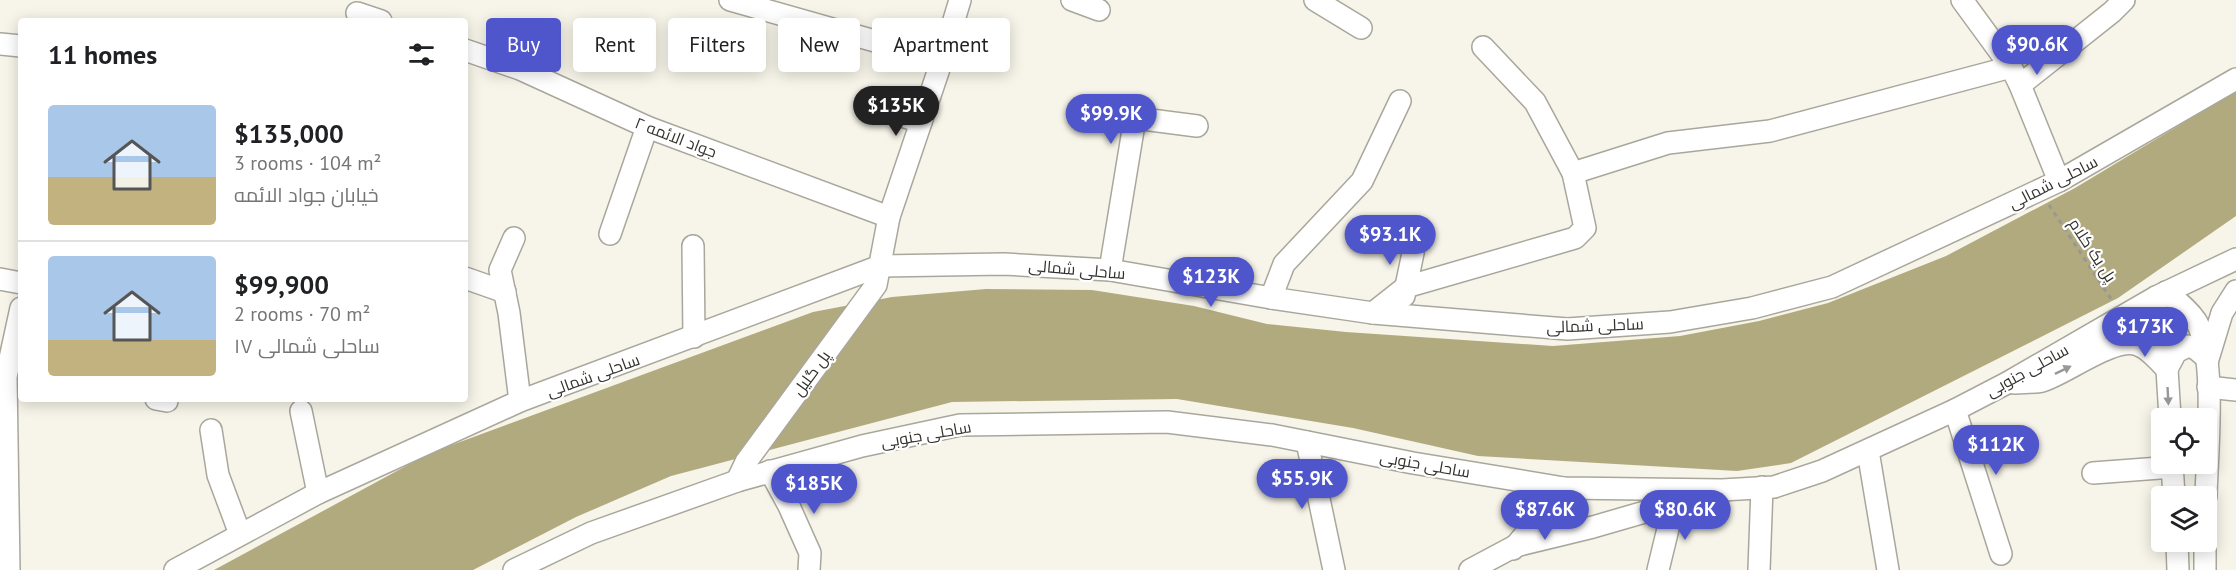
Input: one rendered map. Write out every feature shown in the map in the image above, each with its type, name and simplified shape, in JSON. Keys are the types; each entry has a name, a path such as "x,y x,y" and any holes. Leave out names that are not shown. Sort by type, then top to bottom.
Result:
{"street":[{"path":"730,0 771,6 872,38"},
{"path":"955,18 960,0"},
{"path":"1072,0 1099,10"},
{"path":"1315,0 1361,28"},
{"path":"1962,0 2016,76 2059,181"},
{"path":"1573,173 1668,144 1770,131 2016,76 2112,4"},
{"path":"357,13 372,18"},
{"path":"0,44 18,46"},
{"path":"1373,313 1406,286 1575,238 1586,228 1573,173 1535,102 1483,47"},
{"name":"جواد الائمه ۲","path":"468,51 520,69 646,127 889,217"},
{"path":"878,275 889,217 938,72"},
{"name":"ساحلی شمالی","path":"175,570 318,493 520,401 694,337 878,275 1004,264 1110,270 1271,298 1401,316 1567,329 1670,322 1752,308 1832,287 2059,181 2236,79"},
{"path":"1271,298 1284,264 1362,181 1400,101"},
{"path":"892,113 921,122"},
{"path":"1110,270 1135,118 1197,126"},
{"path":"610,234 646,127"},
{"path":"514,238 500,270 520,401"},
{"path":"693,246 694,337"},
{"path":"1401,316 1413,253"},
{"name":"ساحلی جنوبی","path":"514,570 591,533 741,472 770,471 862,446 960,425 1167,422 1272,435 1413,463 1564,488 1722,490 1774,487 1822,471 1954,410 2007,383 2161,295 2236,259"},
{"name":"پل گلیل","path":"741,472 878,275"},
{"path":"0,279 18,282"},
{"path":"468,279 505,292"},
{"path":"2208,359 2222,313 2236,291"},
{"path":"2169,408 2167,369 2157,319 2161,295 2188,310 2198,324 2208,359 2206,486"},
{"path":"9,570 4,472 9,371 18,324"},
{"path":"2007,383 2042,381 2095,354 2128,344 2137,344 2148,350 2167,369"},
{"path":"2167,369 2176,352 2188,346 2196,349 2208,359"},
{"path":"2208,387 2236,390"},
{"path":"1954,410 2001,554"},
{"path":"301,411 318,493"},
{"path":"211,430 218,475 240,534"},
{"path":"1307,442 1334,570"},
{"path":"1868,451 1888,570"},
{"path":"2093,473 2151,467"},
{"path":"770,471 810,553 809,570"},
{"path":"1759,570 1762,487"},
{"path":"1496,570 1564,488"},
{"path":"1470,570 1515,546 1722,490"},
{"path":"1658,570 1674,504"},
{"path":"2177,552 2178,570"},
{"path":"2205,552 2205,570"}],"path":[{"name":"پل یک کلام","path":"2047,201 2113,302"}],"shaded area":[{"path":"2236,91 2236,216 2118,298 1791,463 1737,471 1478,456 1353,428 1177,399 952,402 671,476 576,517 473,570 214,570 430,453 813,312 892,297 986,289 1092,290 1194,306 1267,324 1346,332 1553,346 1680,336 1759,321 1828,303 1946,256 2075,188"}]}
